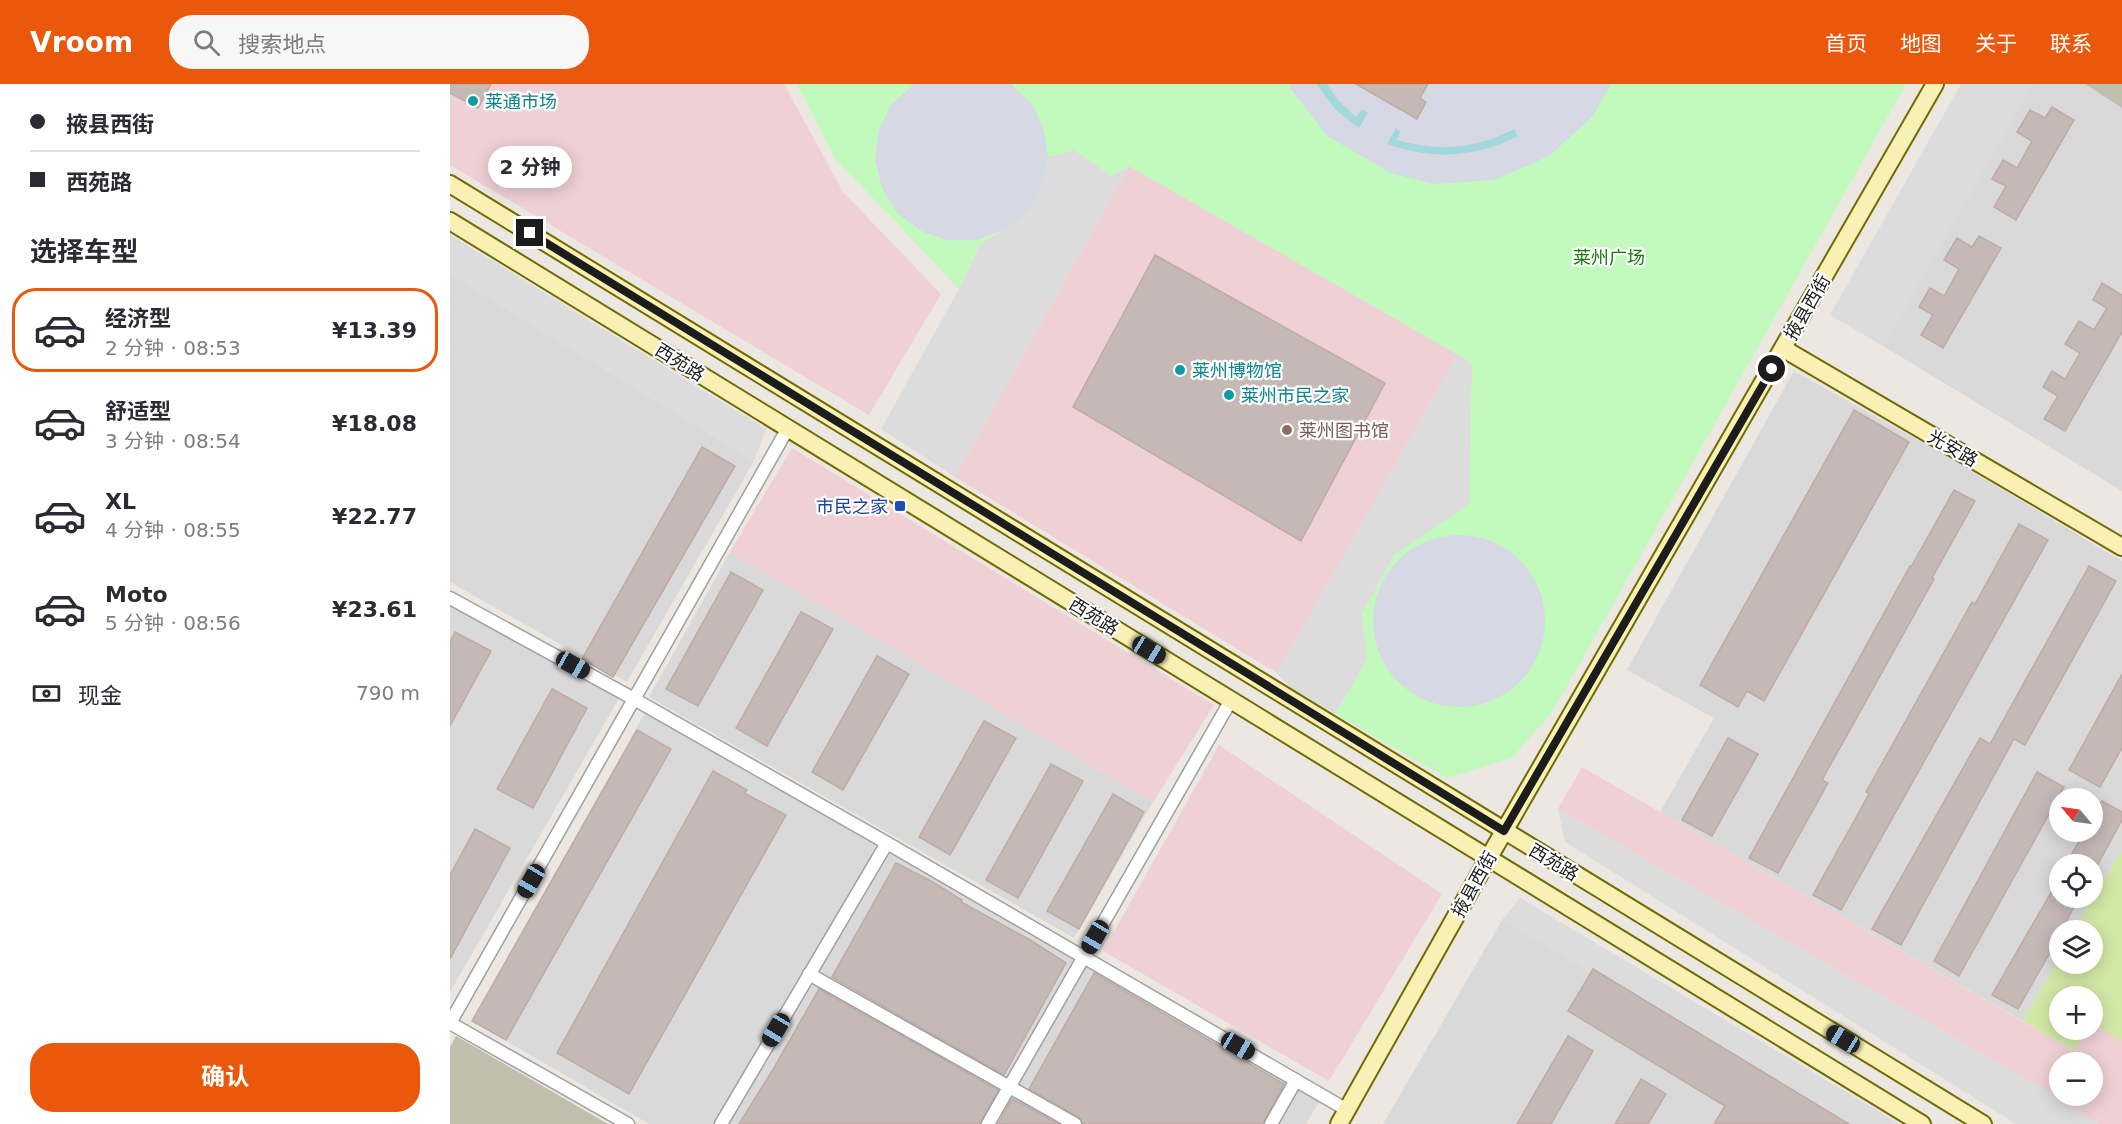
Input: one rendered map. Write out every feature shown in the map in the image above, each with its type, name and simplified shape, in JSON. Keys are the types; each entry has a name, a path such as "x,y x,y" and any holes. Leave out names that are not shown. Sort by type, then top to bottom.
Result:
{"main road":[{"name":"掖县西街","path":"1343,1117 1504,831 1935,84"},
{"name":"西苑路","path":"450,184 1983,1124"},
{"name":"西苑路","path":"450,221 1922,1124"},
{"name":"光安路","path":"1784,349 2122,547"}],"street":[{"path":"628,1124 450,1023 788,428"},
{"path":"450,598 634,699 887,843 1296,1080 1343,1117"},
{"path":"988,1124 1231,700"},
{"path":"721,1124 887,843"},
{"path":"809,974 1075,1124"},
{"path":"1271,1124 1296,1080"}],"shaded area":[{"name":"莱通市场","path":"450,84 784,84 843,192 941,294 869,415 450,165"},
{"path":"914,84 1011,84 1033,105 1044,130 1048,157 1042,186 1027,211 1004,230 977,240 948,240 923,232 897,213 882,188 875,159 879,130 891,105"},
{"path":"1289,84 1611,84 1593,116 1549,156 1494,180 1434,184 1391,173 1327,136"},
{"path":"1961,84 2032,84 1883,346 1830,315"},
{"path":"2032,84 2085,84 2122,108 2122,491 1883,346"},
{"path":"2085,84 2122,84 2122,108"},
{"path":"1074,150 1112,176 1129,166 955,477 881,429 959,289 980,244 1004,230 1042,186 1048,157"},
{"path":"1129,166 1458,354 1277,673 955,477"},
{"path":"450,235 766,429 754,461 450,274"},
{"path":"450,274 754,461 627,682 450,582"},
{"path":"1458,354 1472,364 1469,504 1394,555 1362,614 1367,659 1335,714 1290,687 1277,673"},
{"path":"1794,371 1941,453 2122,561 2122,849 2103,882 2103,854 2049,854 2049,908 2088,908 2081,920 2049,920 2049,974 2023,1021 1660,812 1714,718 1627,670"},
{"path":"792,448 1214,705 1153,802 730,552"},
{"path":"1459,535 1492,542 1520,560 1538,588 1545,621 1538,654 1520,682 1492,700 1459,707 1426,700 1398,682 1380,654 1373,621 1380,588 1398,560 1426,542"},
{"path":"730,552 1153,802 1074,938 649,697"},
{"path":"450,599 622,693 450,992"},
{"path":"647,709 1325,1092 1306,1124 649,1124 472,1021"},
{"path":"1219,745 1442,894 1329,1081 1103,951"},
{"path":"1582,767 2049,1037 2049,1040 2055,1040 2074,1051 2080,1040 2103,1040 2103,1030 2122,1042 2122,1124 2098,1124 2070,1106 2103,1106 2103,1052 2049,1052 2049,1092 1558,809"},
{"path":"1558,809 2049,1092 2049,1106 2070,1106 2098,1124 2016,1124 1565,842"},
{"path":"1520,898 1900,1124 1847,1124 1502,920"},
{"path":"1502,920 1593,969 1849,1124 1383,1124"},
{"path":"456,1036 608,1124 450,1124 450,1047"}],"green space":[{"name":"莱州广场","path":"797,84 1906,84 1553,711 1512,758 1447,778 1335,714 1367,659 1362,614 1397,549 1472,363 1129,166 1112,176 1074,150 1004,230 980,244 959,289 834,157"},
{"path":"2122,849 2122,1042 2103,1030 2103,986 2049,986 2049,1036 2023,1021 2049,974 2103,974 2103,920 2081,920 2088,908 2103,908 2103,882"},
{"path":"2055,1040 2080,1040 2074,1051"}],"water":[{"path":"1316,84 1327,84 1337,99 1356,117 1362,109 1368,113 1359,128 1337,111"},
{"path":"1396,128 1400,132 1397,140 1442,147 1457,147 1485,141 1514,129 1518,136 1485,149 1469,152 1420,153 1387,144"}],"building":[{"name":"莱通市场","path":"450,84 491,84 478,108 450,93"},
{"path":"1356,84 1428,84 1420,98 1426,102 1417,119"},
{"path":"2052,107 2074,120 2016,220 1994,207 2006,186 1992,179 2003,160 2017,168 2032,141 2017,132 2030,110 2045,118"},
{"path":"1979,236 2001,248 1943,348 1921,335 1933,315 1919,307 1930,288 1944,296 1959,269 1944,260 1957,238 1972,247"},
{"name":"莱州市民之家","path":"1155,255 1385,383 1301,541 1073,407"},
{"path":"2102,283 2122,295 2122,332 2065,431 2044,419 2058,396 2043,387 2052,371 2065,379 2080,353 2065,344 2079,321 2094,330 2107,308 2093,300"},
{"path":"1854,410 1909,442 1764,701 1747,691 1738,707 1700,685"},
{"path":"702,447 735,466 613,677 582,659"},
{"path":"1954,490 1975,501 1822,780 1828,783 1778,873 1749,858"},
{"path":"2019,524 2048,540 1841,910 1813,895 1869,794 1866,792 1972,602 1975,604"},
{"path":"2089,566 2116,581 2025,745 2014,739 1901,945 1872,929 1980,738 1990,744"},
{"path":"731,572 763,590 698,706 666,689"},
{"path":"801,612 833,629 767,746 736,728"},
{"path":"455,632 491,651 450,726 450,642"},
{"path":"877,656 909,674 843,790 812,772"},
{"path":"2122,674 2122,748 2100,787 2069,770"},
{"path":"552,689 587,708 533,808 497,789"},
{"path":"984,721 1016,738 950,855 919,837"},
{"path":"637,730 671,749 506,1040 472,1021"},
{"path":"1728,738 1758,754 1712,836 1682,820"},
{"path":"1051,764 1083,781 1018,898 986,880"},
{"path":"713,771 747,790 744,793 786,815 629,1094 557,1053"},
{"path":"2037,772 2064,787 2049,788 2049,814 1959,976 1934,961"},
{"path":"1113,794 1144,812 1079,929 1047,911"},
{"path":"2103,802 2122,812 2122,820 2103,855 2072,854 2079,842 2103,842"},
{"path":"475,829 510,848 450,959 450,875"},
{"path":"896,863 931,881 962,900 961,902 1032,941 1066,963 1004,1075 832,977"},
{"path":"2049,896 2049,908 2073,908 2067,920 2049,920 2049,954 2018,1009 1992,995"},
{"path":"1593,969 1849,1124 1714,1124 1725,1106 1568,1011"},
{"path":"1094,973 1284,1084 1263,1124 1083,1124 1079,1117 1029,1089"},
{"path":"819,989 998,1090 980,1124 739,1124"},
{"path":"1568,1036 1593,1051 1551,1124 1517,1124"},
{"path":"1641,1079 1666,1094 1648,1124 1615,1124"},
{"path":"1012,1099 1021,1103 1058,1124 998,1124"}],"place":[{"name":"莱通市场","path":"473,101"},
{"name":"莱州博物馆","path":"1180,370"},
{"name":"莱州市民之家","path":"1229,395"},
{"name":"莱州图书馆","path":"1287,430"},
{"name":"市民之家","path":"900,506"}],"route":[{"path":"530,233 1504,831 1772,369"}]}
